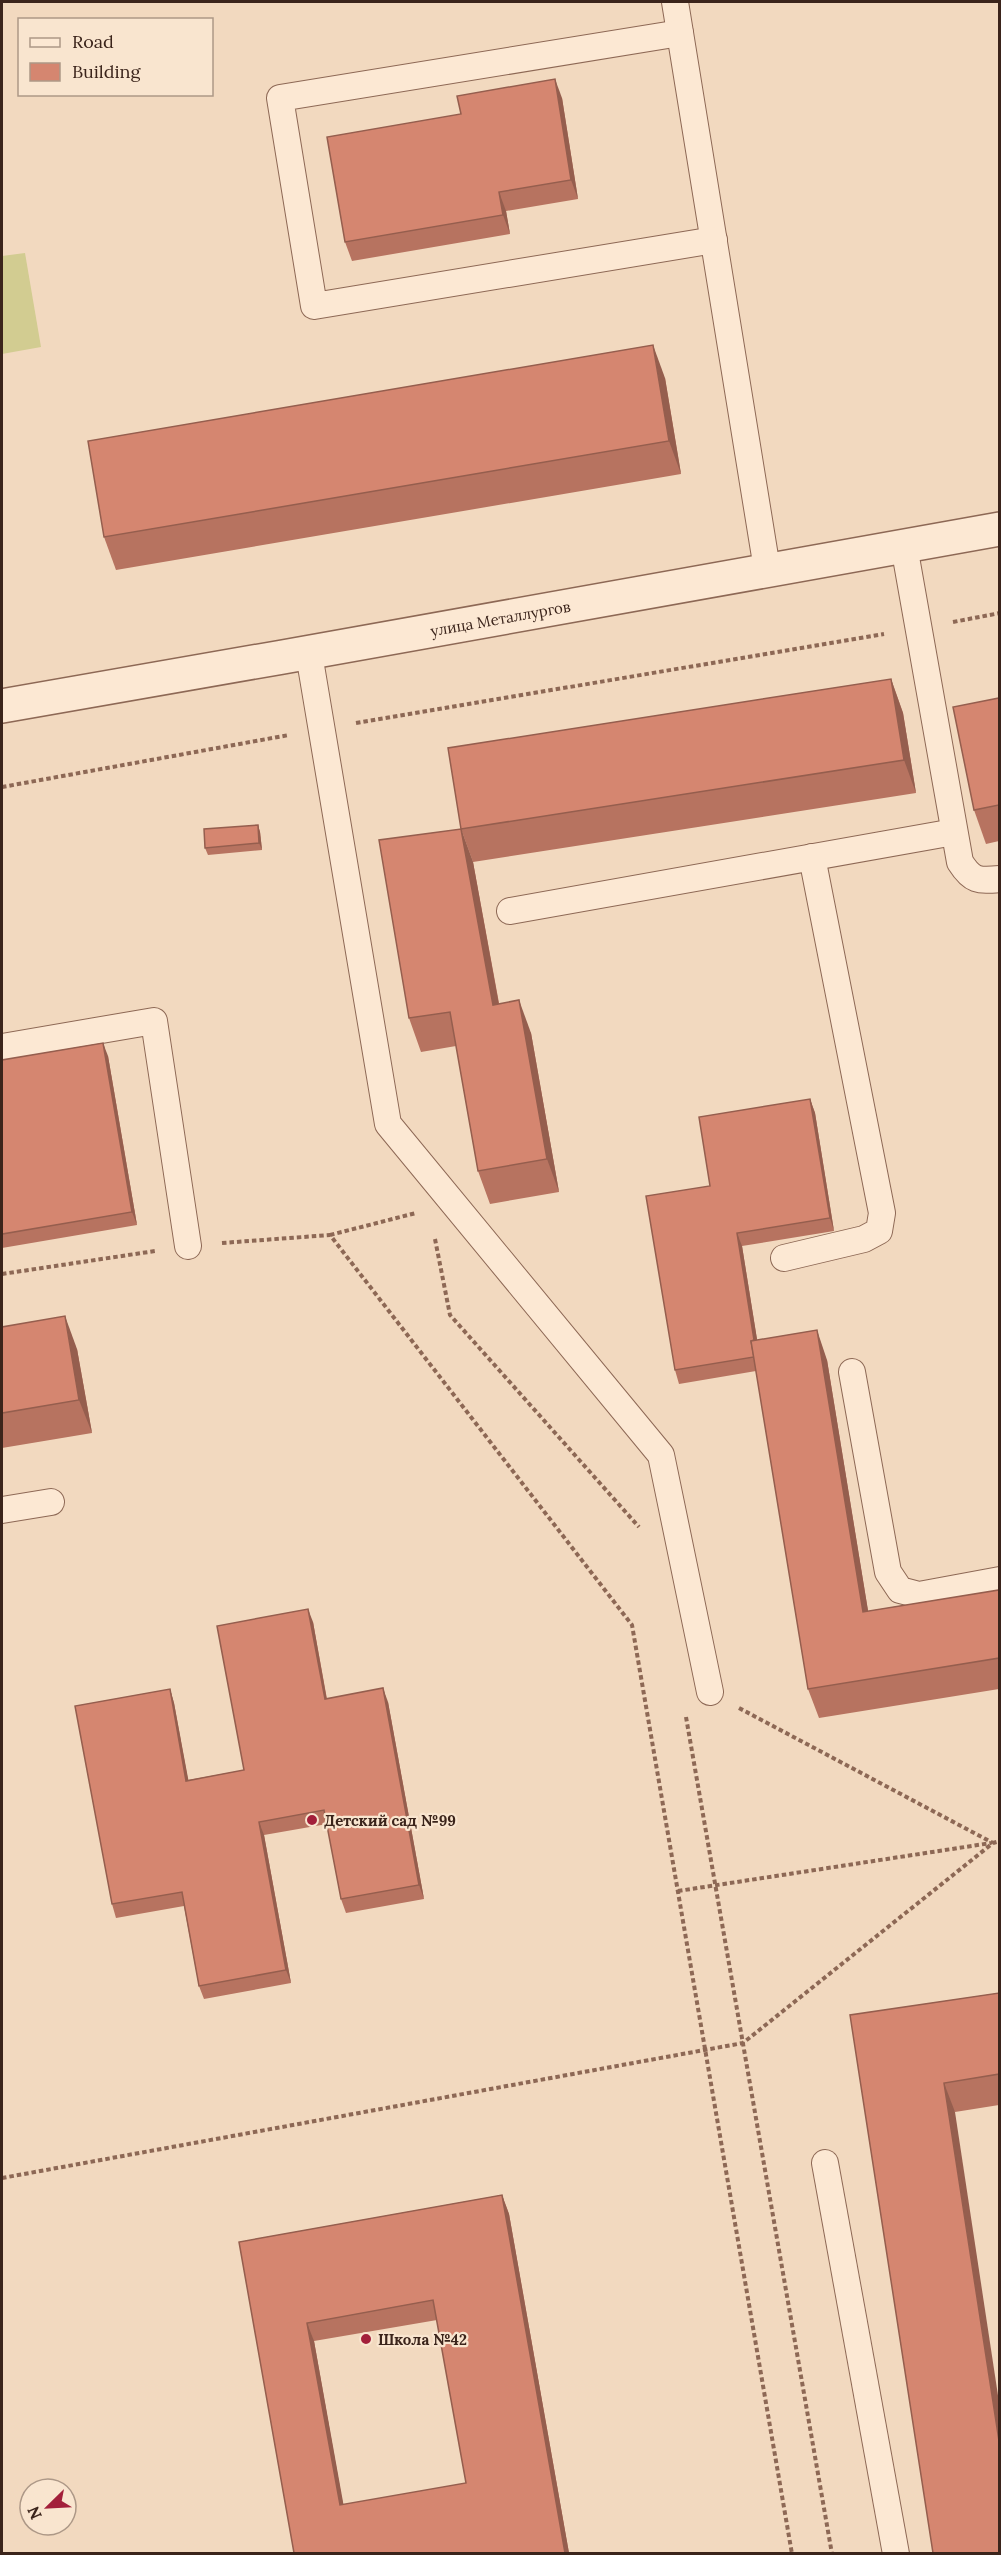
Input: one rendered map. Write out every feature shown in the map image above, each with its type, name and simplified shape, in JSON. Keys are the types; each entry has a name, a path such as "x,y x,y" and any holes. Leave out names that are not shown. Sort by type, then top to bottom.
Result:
{"street":[{"name":"улица Металлургов","path":"2,706 309,654 767,569 999,529"}],"lane":[{"path":"675,2 767,569"},
{"path":"680,33 280,98 314,306 714,240"},
{"path":"904,546 960,862 969,876 982,881 999,879"},
{"path":"309,654 388,1124 661,1455 710,1692"},
{"path":"510,911 954,832"},
{"path":"784,1258 864,1239 879,1231 882,1213 812,857"},
{"path":"2,1047 154,1021 188,1246"},
{"path":"852,1372 888,1572 900,1590 919,1594 999,1580"},
{"path":"2,1510 51,1502"},
{"path":"825,2163 896,2553"}],"path":[{"path":"2,787 321,729 999,613"},
{"path":"2,1274 188,1246 330,1235 418,1212"},
{"path":"434,1233 450,1315 640,1528"},
{"path":"330,1235 632,1625 792,2553"},
{"path":"710,1692 993,1843"},
{"path":"685,1710 832,2553"},
{"path":"678,1892 999,1841"},
{"path":"2,2178 743,2043 993,1843"}],"shaded area":[{"path":"25,253 41,347 2,354 2,256"}],"building":[{"path":"555,79 571,180 499,192 503,215 345,242 327,137 461,114 457,96"},
{"path":"653,345 669,441 104,537 88,441"},
{"path":"891,679 904,760 461,829 448,748"},
{"path":"999,698 999,805 974,810 953,707"},
{"path":"258,825 259,843 205,848 204,829"},
{"path":"461,829 493,1005 519,1000 547,1159 478,1171 450,1012 409,1018 379,840"},
{"path":"103,1043 132,1212 2,1234 2,1060"},
{"path":"810,1099 830,1218 737,1233 754,1340 751,1341 754,1357 675,1370 646,1196 710,1186 699,1117"},
{"path":"65,1316 79,1400 2,1413 2,1327"},
{"path":"817,1330 863,1612 999,1590 999,1658 808,1689 751,1341"},
{"path":"308,1609 325,1699 383,1688 419,1885 341,1899 324,1810 259,1822 286,1970 199,1986 182,1892 112,1904 75,1706 170,1689 186,1781 244,1770 217,1626"},
{"path":"999,1993 999,2074 944,2083 999,2441 999,2553 933,2553 850,2015"},
{"path":"502,2195 565,2553 294,2553 239,2242","holes":["433,2300 466,2483 340,2505 307,2323"]}],"place":[{"name":"Детский сад №99","path":"312,1820"},
{"name":"Школа №42","path":"366,2339"}]}
